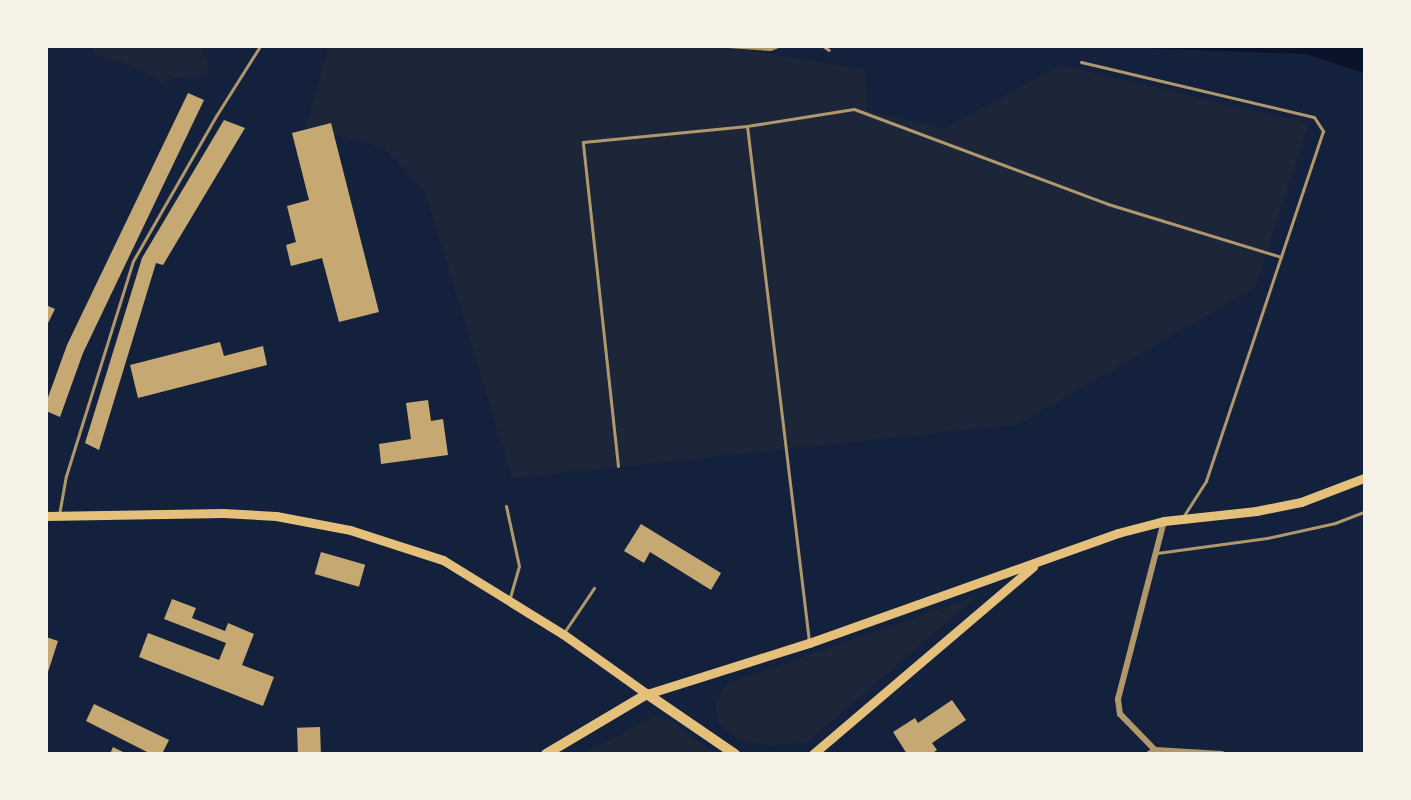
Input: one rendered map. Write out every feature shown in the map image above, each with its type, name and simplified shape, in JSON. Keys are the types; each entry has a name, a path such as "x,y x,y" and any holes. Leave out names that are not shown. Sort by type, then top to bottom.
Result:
{"main road":[{"path":"546,753 647,694 809,643 1118,533 1164,521 1256,511 1301,502 1365,478"},
{"path":"46,516 223,513 286,518 350,530 443,560 563,634 735,753"},
{"path":"813,753 1038,563"}],"street":[{"path":"1164,521 1118,699 1120,714 1152,752 1222,753"}],"lane":[{"path":"59,516 66,476 133,261 216,116 260,46"},
{"path":"728,46 770,49 778,46"},
{"path":"823,46 829,50"},
{"path":"1081,62 1314,117 1323,131 1206,481 1182,518"},
{"path":"618,466 583,142 747,126 854,109 1108,204 1281,257"},
{"path":"747,126 809,643"},
{"path":"506,506 519,566 509,601"},
{"path":"1155,553 1267,538 1335,523 1365,512"},
{"path":"563,634 594,588"}],"shaded area":[{"path":"329,46 744,47 740,49 865,70 867,111 946,128 1060,65 1309,123 1255,288 1019,424 512,478 425,191 382,147 306,127"},
{"path":"91,47 201,47 209,63 208,74 198,79 177,77 162,83 132,66 96,55"},
{"path":"1115,47 1364,47 1364,73 1305,54"},
{"path":"978,595 806,743 769,745 741,741 717,722 716,702 727,684"},
{"path":"655,716 671,720 714,753 585,753"}],"building":[{"path":"188,93 204,100 83,353 60,417 46,411 46,403 67,345"},
{"path":"224,120 245,128 163,265 156,263 99,450 85,443 142,258"},
{"path":"331,123 379,312 339,322 322,258 291,266 286,245 296,242 287,206 309,200 292,133"},
{"path":"46,305 55,309 46,327"},
{"path":"220,342 224,356 263,346 267,365 138,398 130,365"},
{"path":"428,400 431,421 443,419 448,455 381,464 379,444 411,439 406,403"},
{"path":"641,524 721,573 711,590 650,552 644,563 624,551"},
{"path":"321,552 365,565 359,587 315,574"},
{"path":"172,599 196,608 192,618 225,631 228,623 254,634 242,665 274,677 263,706 139,657 148,633 219,660 226,643 164,619"},
{"path":"46,637 58,641 48,672 46,672"},
{"path":"952,700 966,720 932,743 937,750 931,754 907,754 893,732 915,718 918,723"},
{"path":"94,704 169,740 162,754 151,754 86,721"},
{"path":"320,727 321,754 298,754 297,728"},
{"path":"113,747 127,754 110,754"}]}
